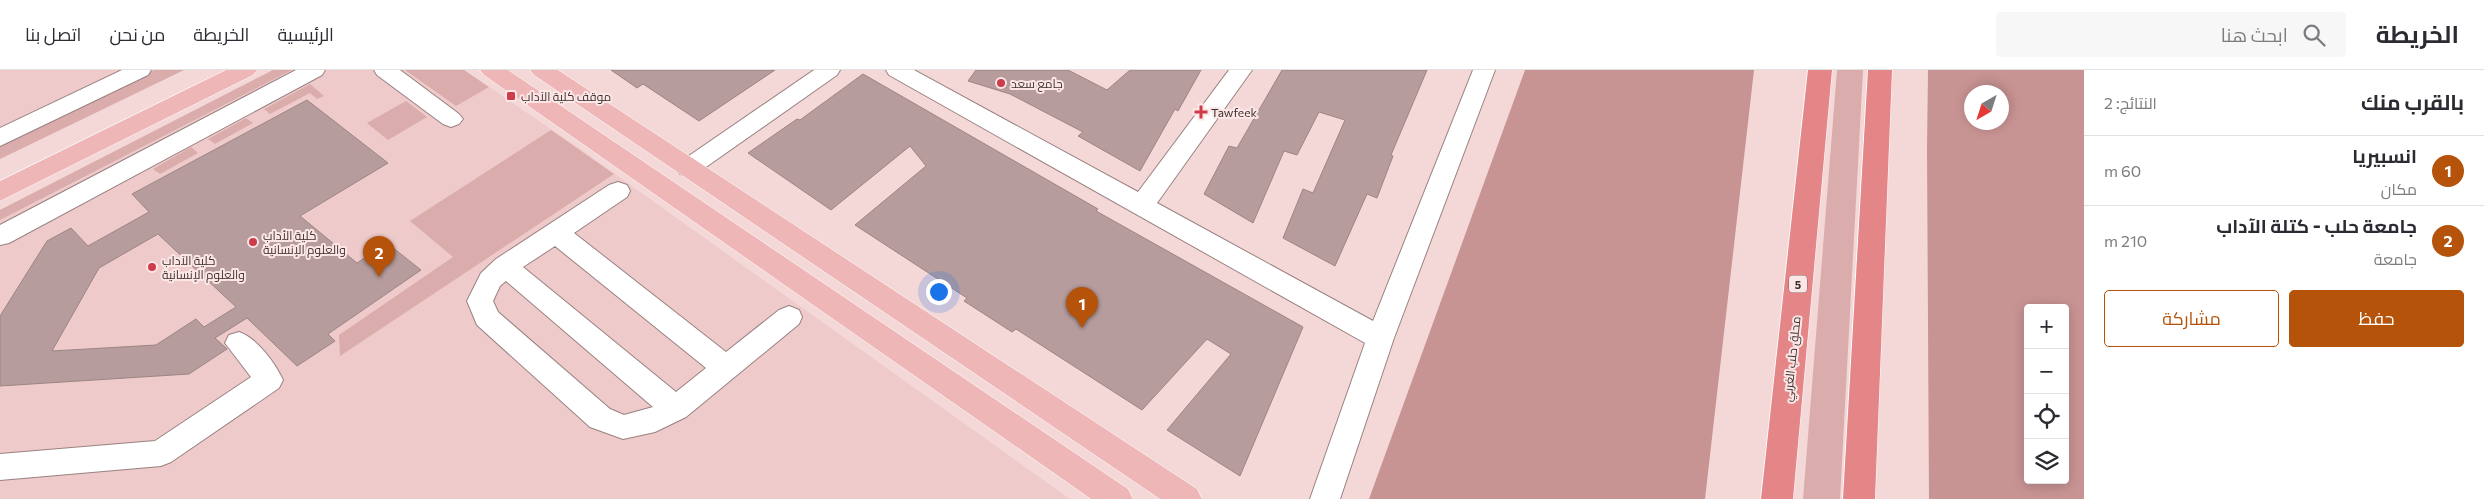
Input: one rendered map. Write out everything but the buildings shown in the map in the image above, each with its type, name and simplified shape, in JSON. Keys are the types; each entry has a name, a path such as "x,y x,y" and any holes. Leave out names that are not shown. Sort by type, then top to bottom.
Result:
{"highway":[{"name":"محلق حلب الغربي","path":"1777,499 1820,70"},
{"path":"1859,499 1880,70"}],"main road":[{"path":"0,177 213,70"},
{"path":"0,192 245,70"},
{"path":"492,70 1117,499"},
{"path":"542,70 1186,499"}],"street":[{"path":"0,138 140,70"},
{"path":"0,236 314,70"},
{"path":"385,70 451,119"},
{"path":"688,168 829,70"},
{"path":"897,70 1380,338"},
{"path":"1141,206 1241,70"},
{"path":"1324,499 1380,338 1484,70"},
{"path":"618,191 505,266 490,280 480,301 487,318 600,418 623,426 655,420 676,409 789,317"},
{"path":"555,232 726,368"},
{"path":"505,266 676,409"},
{"path":"0,467 161,453 269,380 239,343"}],"shaded area":[{"path":"0,70 184,70 0,159"},
{"path":"154,70 184,70 0,159 0,146"},
{"path":"273,70 464,70 580,149 1070,499 0,499 0,210"},
{"path":"273,70 292,70 0,220 0,210"},
{"path":"405,70 464,70 489,87 456,106"},
{"path":"1525,70 1754,70 1705,499 1369,499"},
{"path":"1837,70 1863,70 1840,499 1803,499"},
{"path":"1928,70 2084,70 2084,499 1929,499"},
{"path":"310,84 324,96 317,99 310,93 270,114 264,109"},
{"path":"406,101 427,117 388,140 367,123"},
{"path":"246,118 253,123 215,144 208,139"},
{"path":"551,130 614,174 340,356 339,335 453,257 410,221"},
{"path":"191,147 198,153 160,174 153,169"}],"place":[{"name":"جامع سعد","path":"1001,83"},
{"name":"موقف كلية الآداب","path":"511,96"},
{"name":"Tawfeek","path":"1201,112"},
{"name":"كلية الأداب والعلوم الإنسانية","path":"253,242"},
{"name":"كلية الآداب والعلوم الإنسانية","path":"152,267"},
{"name":"جامعة حلب - كتلة الآداب","path":"379,277"},
{"name":"انسبيريا","path":"1082,328"}]}
